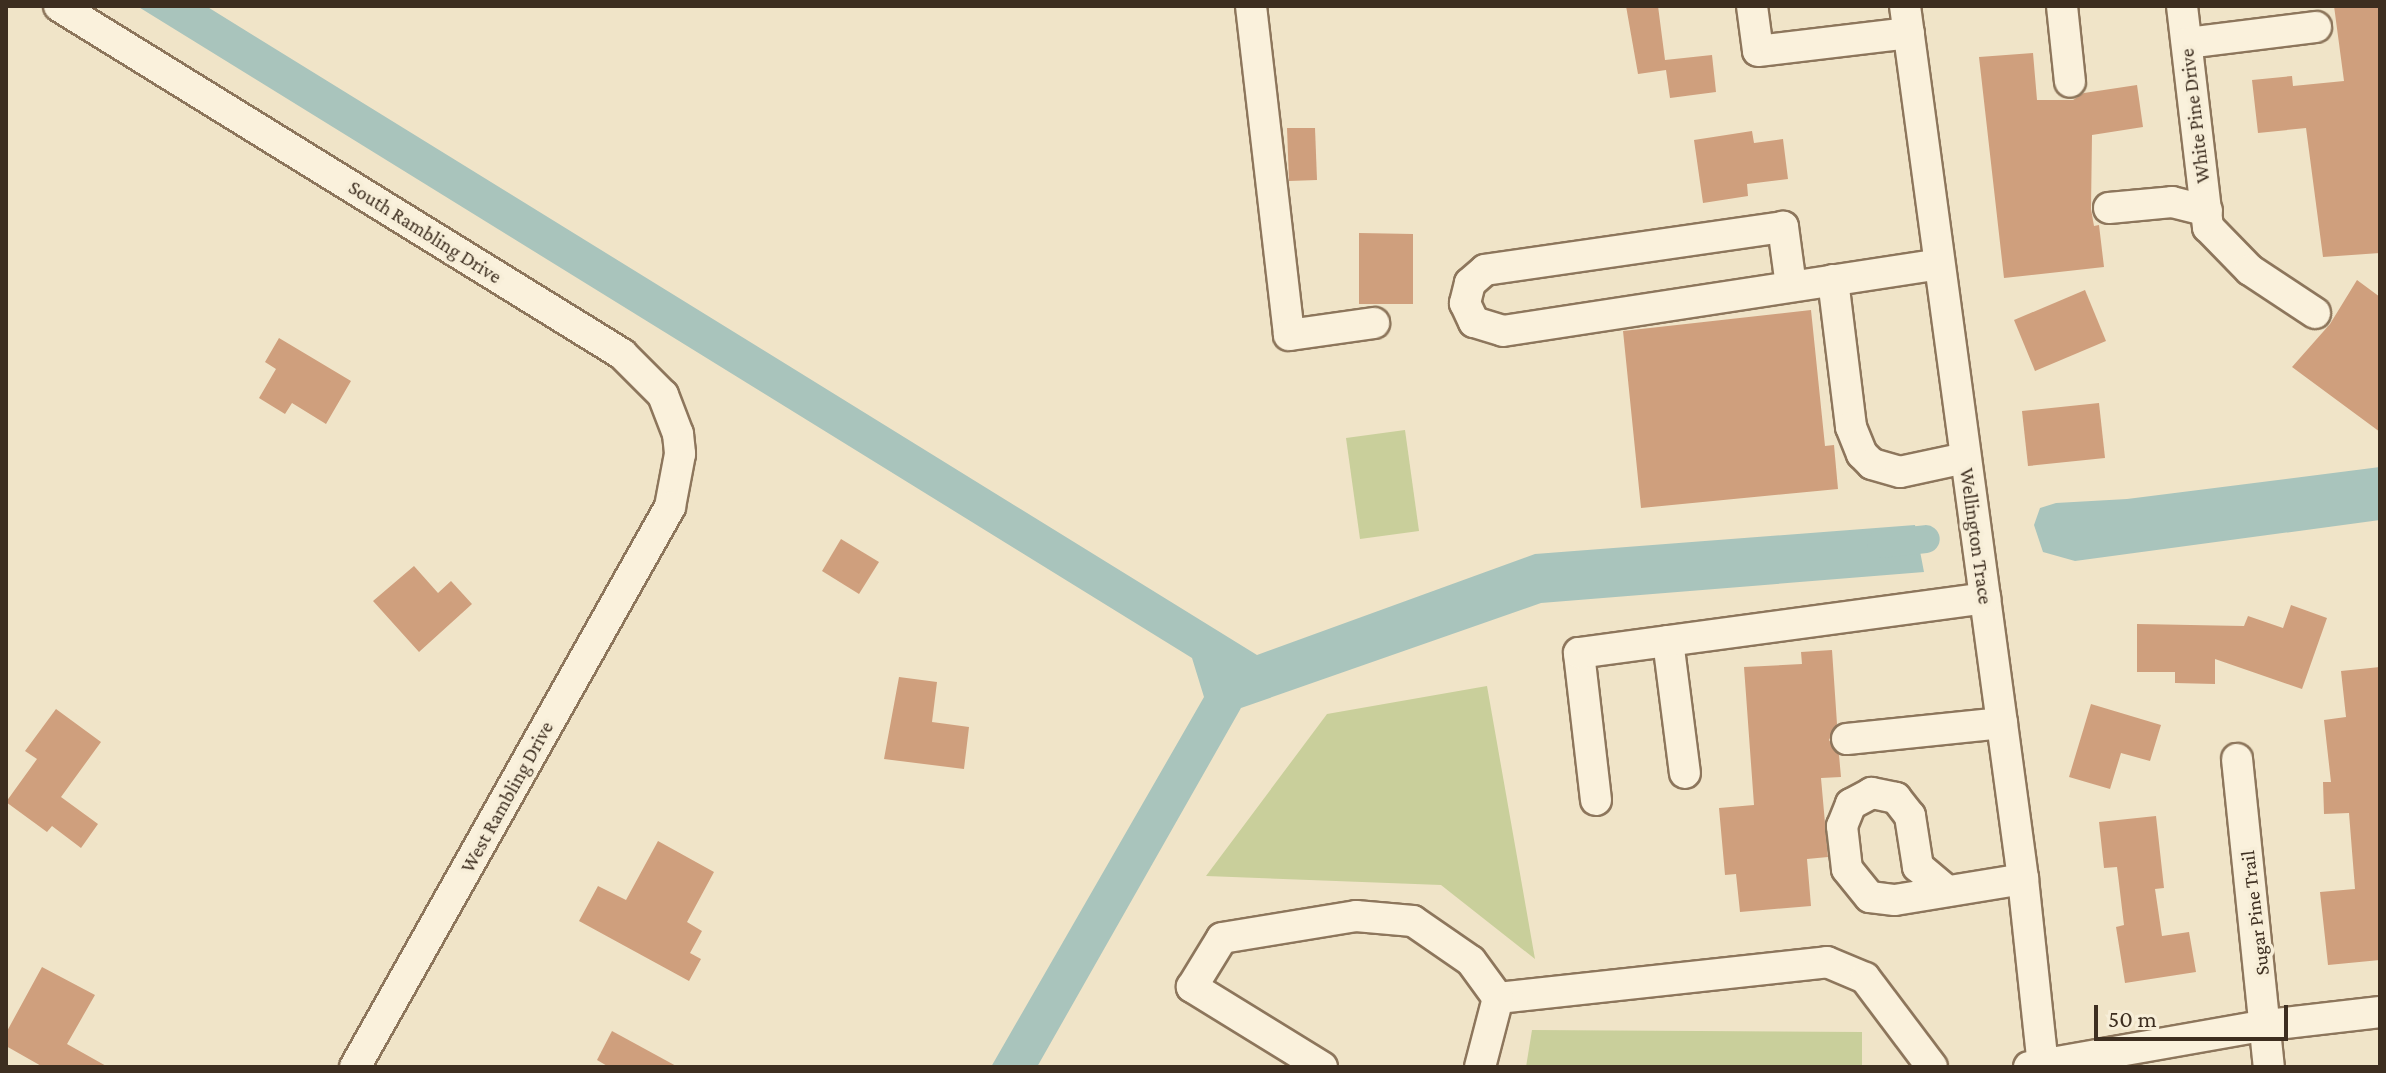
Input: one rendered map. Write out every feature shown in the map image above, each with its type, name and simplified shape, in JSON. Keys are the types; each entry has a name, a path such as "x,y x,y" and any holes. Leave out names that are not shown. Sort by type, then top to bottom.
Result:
{"street":[{"name":"South Rambling Drive","path":"59,6 636,364 663,395 678,434 677,488 658,528"},
{"path":"1251,6 1289,335 1374,323"},
{"path":"1752,6 1758,51 1907,20"},
{"path":"2062,6 2070,82"},
{"name":"White Pine Drive","path":"2182,6 2208,219"},
{"name":"Wellington Trace","path":"1907,20 2023,879 2038,1066"},
{"path":"2187,43 2316,27"},
{"path":"2109,208 2172,202 2208,219 2250,270 2315,313"},
{"path":"1791,286 1783,227 1485,270 1470,283 1465,303 1474,322 1503,331 1939,264"},
{"path":"1833,280 1851,427 1862,454 1885,470 1900,472 1965,458"},
{"name":"West Rambling Drive","path":"355,1067 658,528"},
{"path":"1596,800 1579,653 1985,598"},
{"path":"1668,641 1685,773"},
{"path":"1847,739 2002,723"},
{"name":"Sugar Pine Trail","path":"2237,759 2268,1025 2269,1067"},
{"path":"1947,891 2023,879"},
{"path":"1322,1067 1192,987 1222,938 1356,916 1413,921 1471,961 1498,998"},
{"path":"1498,998 1827,962 1865,978 1932,1067"},
{"path":"1480,1067 1498,998"},
{"path":"2038,1066 2268,1025 2380,1012"}],"green space":[{"path":"1405,430 1419,531 1360,539 1346,438"},
{"path":"1487,686 1535,959 1441,885 1206,876 1327,714"},
{"path":"1532,1030 1862,1032 1862,1067 1526,1067"}],"water":[{"path":"137,6 206,6 1257,655 1535,554 1915,525 1924,572 1541,603 1241,708 1037,1067 991,1067 1204,697 1192,658"},
{"path":"2380,467 2380,520 2075,561 2043,552 2034,525 2040,508 2056,503 2127,499"}],"building":[{"path":"1626,6 1658,6 1665,60 1712,55 1716,92 1670,98 1666,70 1638,74"},
{"path":"2334,6 2380,6 2380,253 2323,257 2306,128 2258,133 2252,80 2292,76 2293,86 2344,81"},
{"path":"2033,53 2037,100 2073,100 2084,93 2137,85 2143,127 2092,135 2091,209 2094,226 2099,225 2104,267 2004,278 1979,57"},
{"path":"1287,128 1315,128 1317,180 1289,181"},
{"path":"1752,131 1754,143 1783,139 1788,179 1747,184 1748,196 1703,203 1694,140"},
{"path":"1359,233 1413,234 1413,304 1359,304"},
{"path":"2357,280 2380,297 2380,432 2292,367 2330,324"},
{"path":"2085,290 2106,341 2035,371 2014,320"},
{"path":"1811,310 1825,446 1834,445 1838,489 1641,508 1623,331"},
{"path":"279,338 351,381 326,424 292,403 285,414 259,398 276,369 265,362"},
{"path":"2099,403 2105,458 2028,466 2022,411"},
{"path":"841,539 879,562 859,594 822,571"},
{"path":"414,566 438,593 451,581 472,604 419,652 373,601"},
{"path":"2291,605 2327,618 2302,689 2215,659 2215,684 2175,683 2175,672 2137,672 2137,624 2244,626 2248,616 2283,628"},
{"path":"1832,650 1837,724 1829,740 1839,755 1841,777 1821,778 1828,857 1807,859 1811,906 1740,912 1736,874 1725,875 1719,808 1754,805 1744,667 1802,664 1801,652"},
{"path":"2380,667 2380,960 2328,965 2320,892 2355,889 2349,813 2324,814 2323,782 2331,782 2324,720 2346,717 2341,671"},
{"path":"899,677 937,682 932,722 969,727 964,769 884,759"},
{"path":"2091,704 2161,725 2150,761 2121,753 2110,789 2069,777"},
{"path":"56,709 101,742 61,797 98,824 81,848 52,826 47,832 6,802 37,759 25,751"},
{"path":"2156,816 2164,888 2155,889 2162,936 2189,932 2196,972 2125,983 2116,927 2124,925 2117,867 2104,868 2099,822"},
{"path":"658,841 714,872 687,922 702,931 690,953 701,959 689,981 579,921 598,886 626,900"},
{"path":"42,967 95,995 67,1044 108,1067 43,1067 6,1046 6,1033"},
{"path":"612,1031 678,1067 609,1067 597,1060"}],"waterway":[{"path":"1881,544 1926,539"}]}
